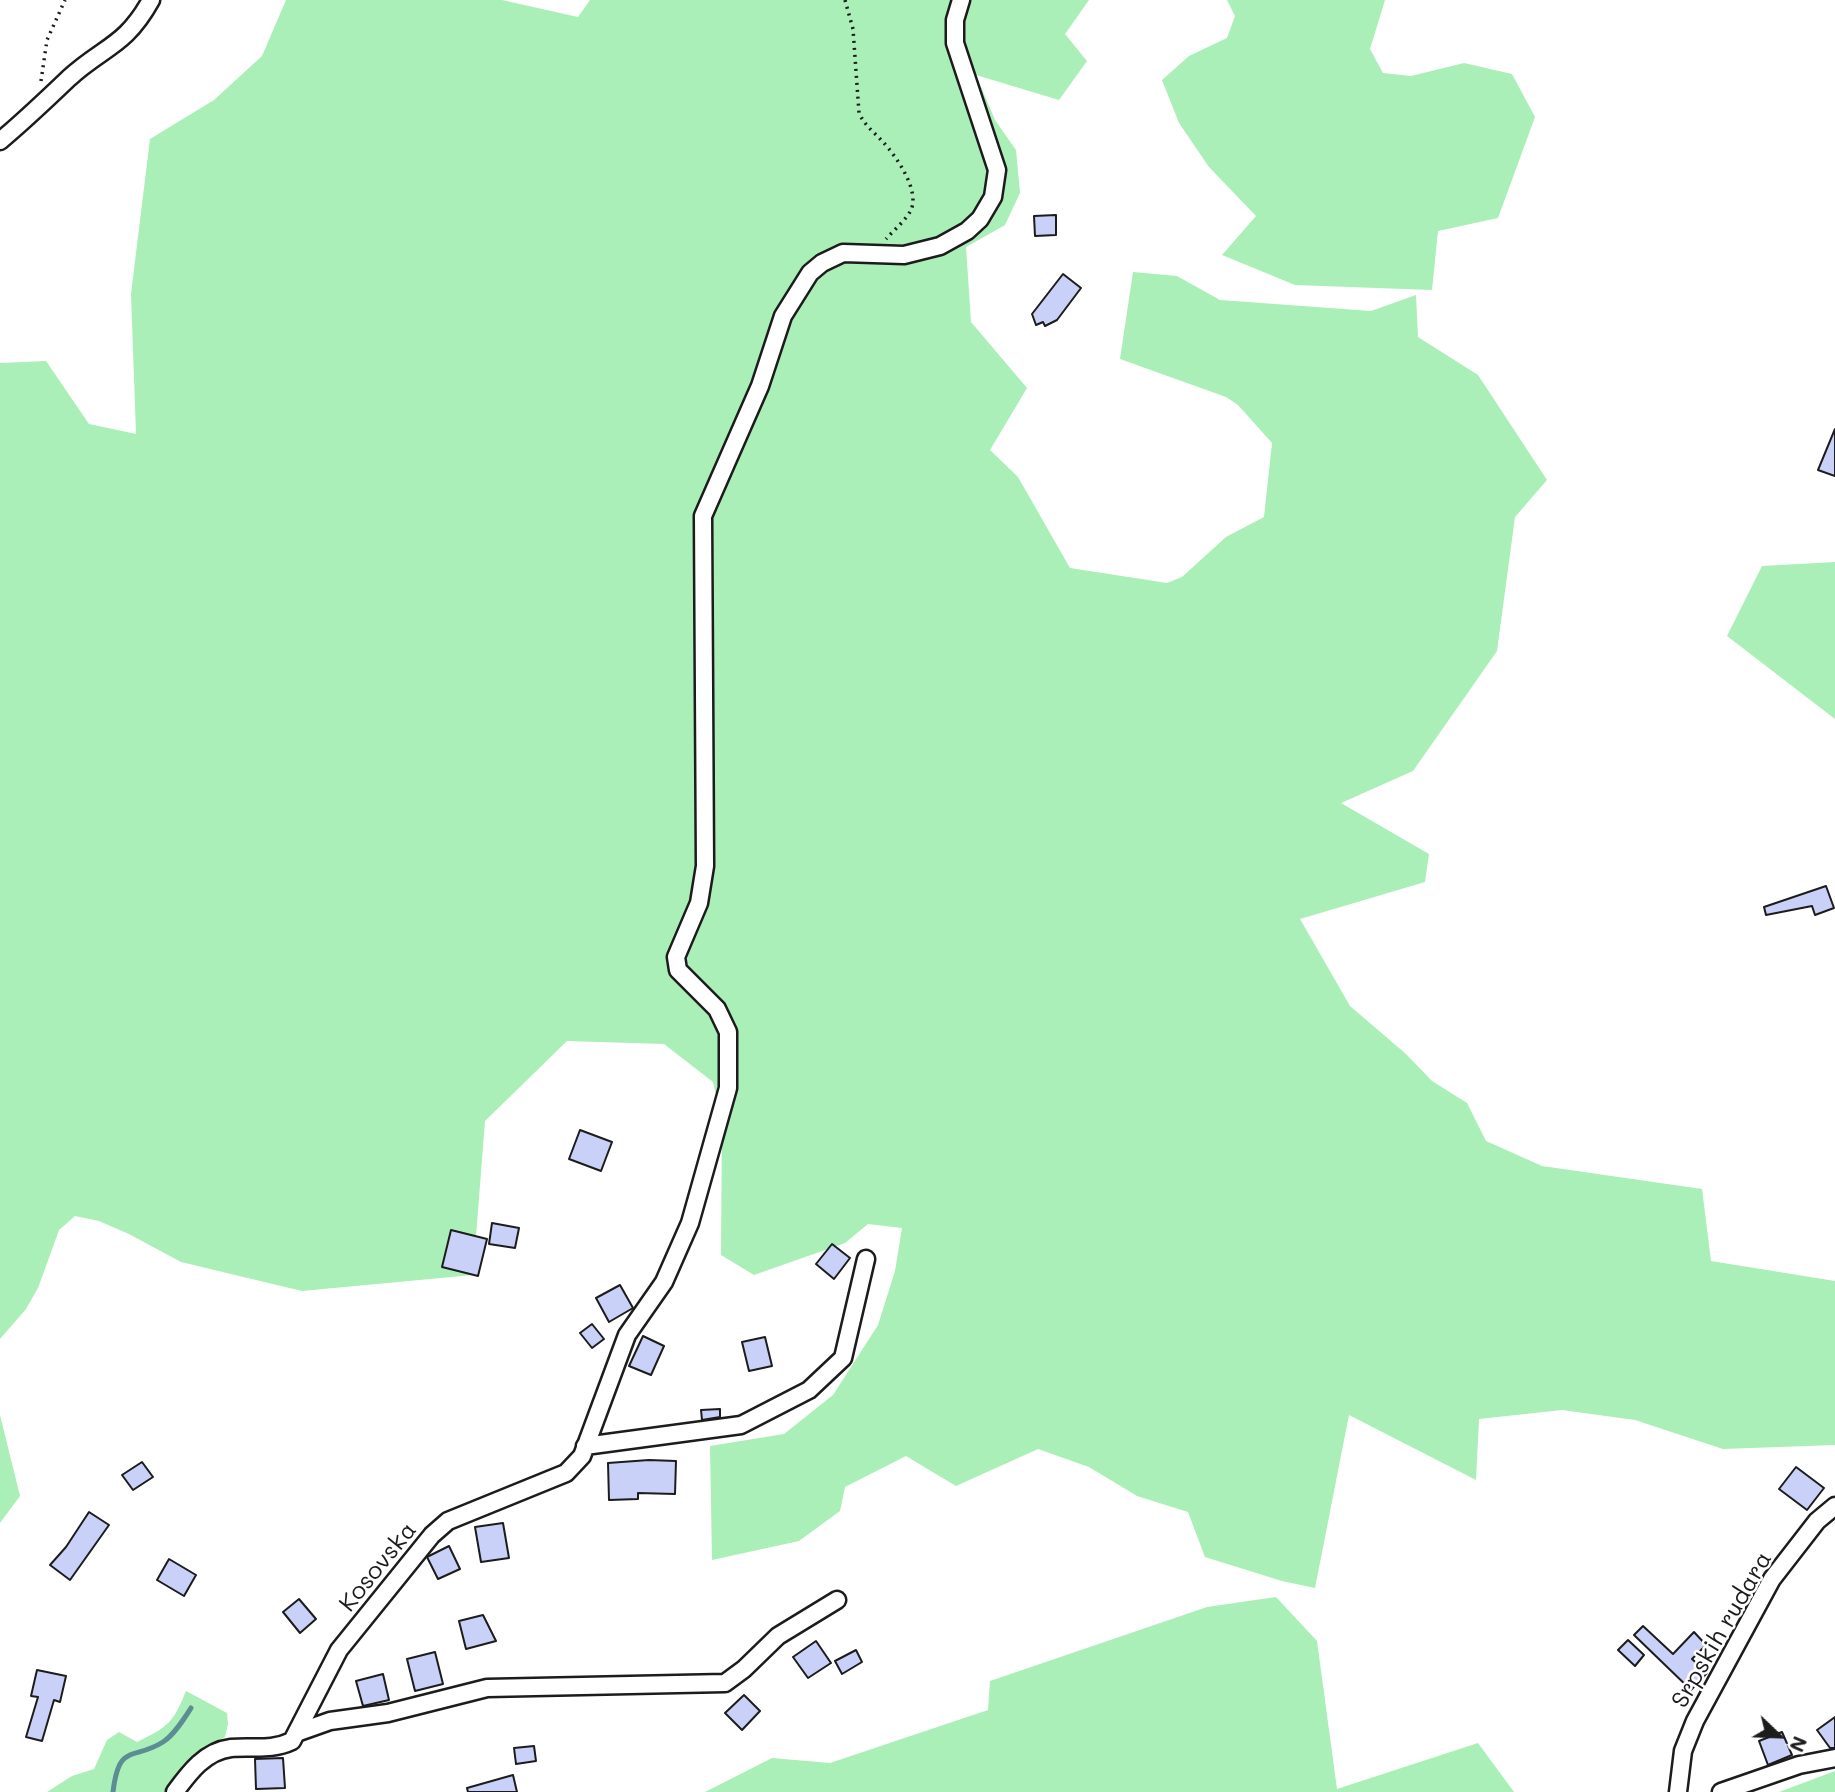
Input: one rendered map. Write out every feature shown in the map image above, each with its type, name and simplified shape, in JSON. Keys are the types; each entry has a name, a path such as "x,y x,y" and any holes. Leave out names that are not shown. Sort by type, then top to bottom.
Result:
{"street":[{"path":"0,141 36,112 71,77 113,49 137,25 151,0"},
{"name":"Kosovska","path":"299,1732 310,1702 339,1650 432,1535 447,1521 566,1473 576,1464 586,1446 627,1335 664,1282 690,1223 729,1088 728,1032 717,1009 678,971 676,957 699,903 705,866 703,516 760,386 783,316 810,273 832,256 843,253 904,255 940,246 967,231 980,219 993,197 997,170 955,43 955,20 961,0"},
{"path":"586,1446 741,1425 809,1390 843,1359 866,1259"},
{"name":"Srpskih rudara","path":"1678,1792 1683,1751 1695,1721 1772,1579 1817,1521 1835,1506"},
{"path":"175,1792 194,1767 210,1755 229,1748 277,1748 292,1741 299,1732 330,1721 388,1713 487,1688 724,1683 778,1636 837,1600"},
{"path":"1721,1792 1798,1765 1835,1758"}],"path":[{"path":"36,112 47,40 65,0"},
{"path":"845,0 853,29 859,113 863,124 885,144 910,185 913,195 910,211 873,254"}],"green space":[{"path":"286,0 502,0 578,17 590,0 1089,0 1065,34 1087,61 1059,100 976,75 995,120 1016,150 1020,193 1005,225 966,247 971,322 1027,388 990,450 1018,477 1070,568 1167,583 1182,577 1226,537 1264,517 1272,443 1238,405 1226,397 1120,359 1133,272 1177,276 1220,300 1371,311 1416,295 1418,337 1478,375 1547,480 1515,517 1497,651 1413,771 1341,803 1429,854 1425,882 1300,919 1350,1006 1406,1054 1432,1081 1467,1103 1486,1141 1542,1166 1702,1189 1711,1261 1835,1281 1835,1445 1723,1449 1635,1420 1562,1410 1479,1419 1476,1480 1349,1415 1315,1588 1282,1581 1205,1557 1188,1512 1137,1496 1089,1467 1038,1449 956,1486 906,1456 845,1487 840,1511 799,1541 712,1560 710,1446 784,1434 833,1395 878,1325 895,1271 902,1228 868,1224 845,1243 754,1275 721,1255 722,1120 713,1082 664,1044 567,1041 485,1121 473,1275 302,1291 181,1262 129,1234 99,1221 75,1216 59,1230 38,1288 26,1309 0,1339 0,363 46,361 89,424 136,434 131,294 150,139 214,100 262,56"},
{"path":"1227,0 1385,0 1370,49 1383,73 1411,76 1464,63 1512,74 1535,117 1498,218 1438,231 1432,290 1295,285 1222,255 1256,216 1209,167 1179,123 1162,80 1189,56 1227,38 1235,16"},
{"path":"1835,562 1835,719 1727,636 1762,566"},
{"path":"0,1415 20,1496 0,1523"},
{"path":"1276,1597 1317,1641 1337,1789 1478,1743 1514,1792 705,1792 772,1758 830,1763 988,1710 990,1681 1207,1607"},
{"path":"186,1691 227,1713 228,1724 225,1737 193,1757 165,1792 47,1792 72,1776 94,1769 107,1740 119,1732 137,1742 163,1728 173,1717"},
{"path":"1835,1771 1835,1792 1779,1792"}],"building":[{"path":"1056,215 1056,235 1035,236 1034,216"},
{"path":"1063,274 1081,288 1057,320 1045,326 1043,322 1036,325 1032,314"},
{"path":"1835,429 1835,476 1818,470"},
{"path":"1826,886 1834,908 1815,915 1812,906 1766,915 1764,907"},
{"path":"580,1130 612,1142 601,1171 569,1159"},
{"path":"492,1223 519,1228 515,1248 489,1244"},
{"path":"451,1230 487,1239 478,1276 442,1267"},
{"path":"832,1244 850,1258 834,1279 816,1264"},
{"path":"620,1285 633,1308 609,1322 596,1298"},
{"path":"592,1324 604,1339 592,1348 580,1333"},
{"path":"643,1336 664,1346 651,1375 629,1366"},
{"path":"765,1337 772,1366 749,1371 742,1342"},
{"path":"720,1409 720,1417 702,1420 701,1410"},
{"path":"676,1461 675,1494 638,1493 638,1499 609,1500 608,1463"},
{"path":"142,1462 153,1477 133,1490 122,1475"},
{"path":"1796,1467 1824,1488 1807,1510 1779,1489"},
{"path":"89,1512 109,1525 70,1580 50,1565 66,1547"},
{"path":"503,1523 509,1558 481,1562 475,1527"},
{"path":"449,1546 460,1569 438,1579 427,1557"},
{"path":"169,1559 196,1575 184,1596 157,1580"},
{"path":"299,1599 316,1619 300,1633 283,1612"},
{"path":"483,1615 496,1641 466,1649 459,1621"},
{"path":"1643,1626 1673,1654 1694,1632 1706,1645 1692,1659 1707,1673 1691,1690 1634,1635"},
{"path":"1628,1640 1644,1655 1635,1666 1618,1650"},
{"path":"816,1641 831,1663 808,1678 793,1657"},
{"path":"856,1650 862,1662 842,1674 835,1661"},
{"path":"435,1652 443,1684 415,1691 407,1659"},
{"path":"37,1670 66,1676 60,1702 54,1700 42,1741 26,1737 38,1697 31,1696"},
{"path":"383,1674 389,1700 363,1706 356,1681"},
{"path":"744,1695 760,1711 742,1730 725,1713"},
{"path":"1835,1717 1835,1748 1830,1748 1817,1730"},
{"path":"1782,1732 1792,1755 1768,1765 1759,1741"},
{"path":"534,1746 536,1761 516,1764 514,1748"},
{"path":"283,1758 285,1788 256,1789 255,1759"},
{"path":"513,1775 517,1792 468,1792 467,1788"}],"waterway":[{"path":"113,1792 119,1766 124,1759 167,1739 191,1708"}]}
